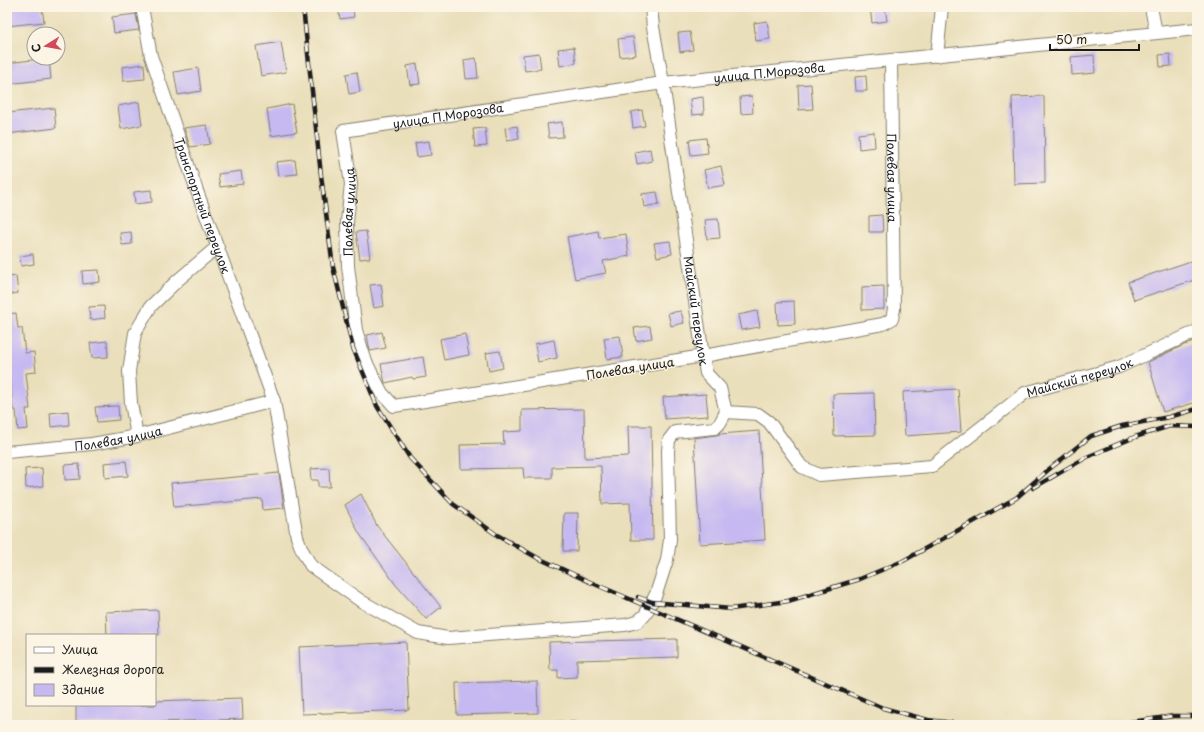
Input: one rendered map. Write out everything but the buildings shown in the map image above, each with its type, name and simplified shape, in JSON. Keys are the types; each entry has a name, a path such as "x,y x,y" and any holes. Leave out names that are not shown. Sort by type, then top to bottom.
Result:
{"street":[{"name":"Транспортный переулок","path":"142,7 150,56 217,247 274,400 297,537 302,550 312,566 362,601 418,633 448,638 625,625 637,622 645,615 656,594 667,560 670,540 669,440 675,432 715,428 720,423 726,412"},
{"name":"Майский переулок","path":"651,7 652,27 663,83 706,373 720,388 726,412 758,414 769,422 802,467 819,475 932,466 1025,393 1119,367 1197,331"},
{"path":"937,56 942,7"},
{"path":"1151,7 1156,33"},
{"name":"улица П.Морозова","path":"343,131 663,83 1197,29"},
{"name":"Полевая улица","path":"343,131 352,184 347,222 348,266 356,330 366,362 382,393 394,406 703,356 883,324 892,319 894,309 891,60"},
{"path":"137,436 131,402 129,372 134,333 151,306 178,280 217,247"},
{"name":"Полевая улица","path":"7,452 92,444 137,436 274,400"}],"railway":[{"path":"303,7 321,175 333,267 353,348 377,406 410,458 453,504 497,535 536,557 590,582 883,708 928,720 969,725"},
{"path":"638,597 652,602 731,609 788,601 860,579 903,561 1016,498 1091,436 1122,426 1169,417 1197,409"},
{"path":"1033,488 1087,457 1135,437 1170,426 1197,427"},
{"path":"1109,725 1174,716 1197,716"},
{"path":"494,725 561,723 590,725"},
{"path":"1190,725 1197,725"}]}
